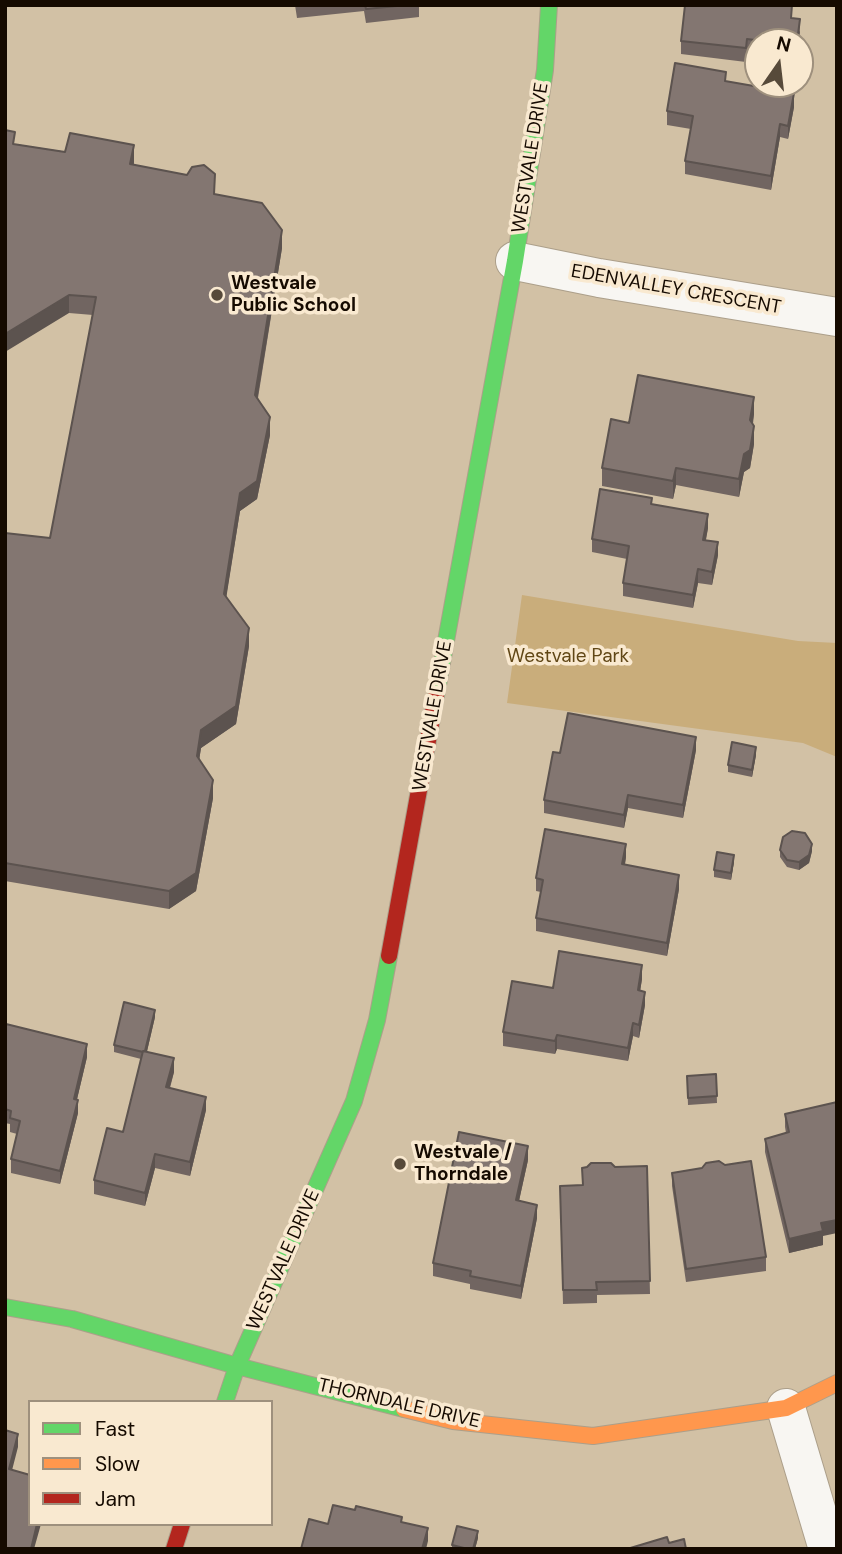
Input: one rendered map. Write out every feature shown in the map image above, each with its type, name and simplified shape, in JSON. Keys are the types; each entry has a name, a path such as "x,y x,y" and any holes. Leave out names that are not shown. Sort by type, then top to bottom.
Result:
{"street":[{"name":"WESTVALE DRIVE","path":"226,1400 237,1366 354,1101 377,1020 515,261 545,70 548,5"},
{"name":"EDENVALLEY CRESCENT","path":"515,261 599,278 837,317"},
{"name":"THORNDALE DRIVE","path":"5,1307 72,1319 237,1366 453,1421 593,1436 786,1408 837,1383"},
{"path":"786,1408 828,1549"},
{"path":"174,1549 181,1526"}],"green space":[{"name":"Westvale Park","path":"522,595 798,641 837,643 837,757 803,743 507,703"}],"building":[{"path":"365,5 407,5 366,9"},
{"path":"685,5 792,5 791,18 800,19 799,28 744,28 744,48 681,41"},
{"path":"675,63 726,72 725,81 744,84 744,98 793,98 788,126 780,124 771,176 685,161 693,116 667,111"},
{"path":"5,130 15,132 13,144 65,152 70,133 134,145 130,164 187,175 192,167 204,165 215,174 214,194 262,203 282,230 255,395 270,417 257,481 240,493 224,594 249,628 236,706 201,730 197,756 213,780 196,873 169,891 5,863 5,533 50,538 96,297 69,295 5,334"},
{"path":"638,375 754,397 750,420 754,426 750,450 744,454 739,479 676,468 673,481 602,468 611,419 629,423"},
{"path":"600,489 652,498 651,504 708,514 703,540 718,542 712,572 698,569 693,595 623,583 629,546 592,539"},
{"path":"568,713 696,737 683,805 628,795 624,815 544,800 553,752 560,753"},
{"path":"732,742 756,747 752,770 728,765"},
{"path":"545,829 626,844 622,864 679,875 667,943 536,918 543,880 536,878"},
{"path":"792,831 805,833 812,844 809,855 799,862 787,860 780,850 783,837"},
{"path":"717,852 734,855 731,873 714,870"},
{"path":"559,951 642,965 638,990 645,992 639,1025 633,1023 628,1048 557,1035 555,1041 503,1032 512,981 553,988"},
{"path":"124,1002 155,1010 143,1052 114,1045"},
{"path":"6,1024 87,1044 74,1099 78,1100 60,1171 11,1159 20,1121 10,1118 11,1111 5,1109"},
{"path":"143,1051 174,1058 166,1087 206,1097 190,1162 155,1154 145,1193 94,1180 107,1128 123,1132"},
{"path":"716,1074 717,1096 688,1098 687,1076"},
{"path":"837,1102 837,1220 821,1223 823,1231 789,1239 765,1139 789,1132 785,1114"},
{"path":"459,1132 528,1146 516,1200 537,1205 521,1286 470,1276 471,1271 433,1263"},
{"path":"719,1161 725,1165 751,1161 766,1257 686,1269 672,1173 702,1168 706,1163"},
{"path":"591,1163 611,1163 615,1167 647,1166 650,1281 596,1282 597,1290 563,1290 560,1186 583,1185 582,1168"},
{"path":"5,1430 18,1434 9,1469 28,1474 28,1526 37,1526 31,1549 5,1548"},
{"path":"333,1505 355,1510 356,1506 402,1517 401,1522 428,1528 422,1549 301,1549 309,1519 328,1524"},
{"path":"457,1526 478,1531 473,1549 452,1545"},
{"path":"667,1537 669,1543 684,1539 686,1549 627,1549"}],"traffic: fast":[{"path":"436,696 515,261 545,70 549,5"},
{"path":"226,1400 237,1366 354,1101 377,1020 389,956"},
{"path":"5,1307 72,1319 237,1366 404,1409"}],"traffic: slow":[{"path":"404,1409 453,1421 593,1436 786,1408 837,1383"}],"traffic: jam":[{"path":"389,956 436,696"},
{"path":"174,1549 181,1526"}],"place":[{"name":"Westvale Public School","path":"217,295"},
{"name":"Westvale / Thorndale","path":"400,1164"}]}
